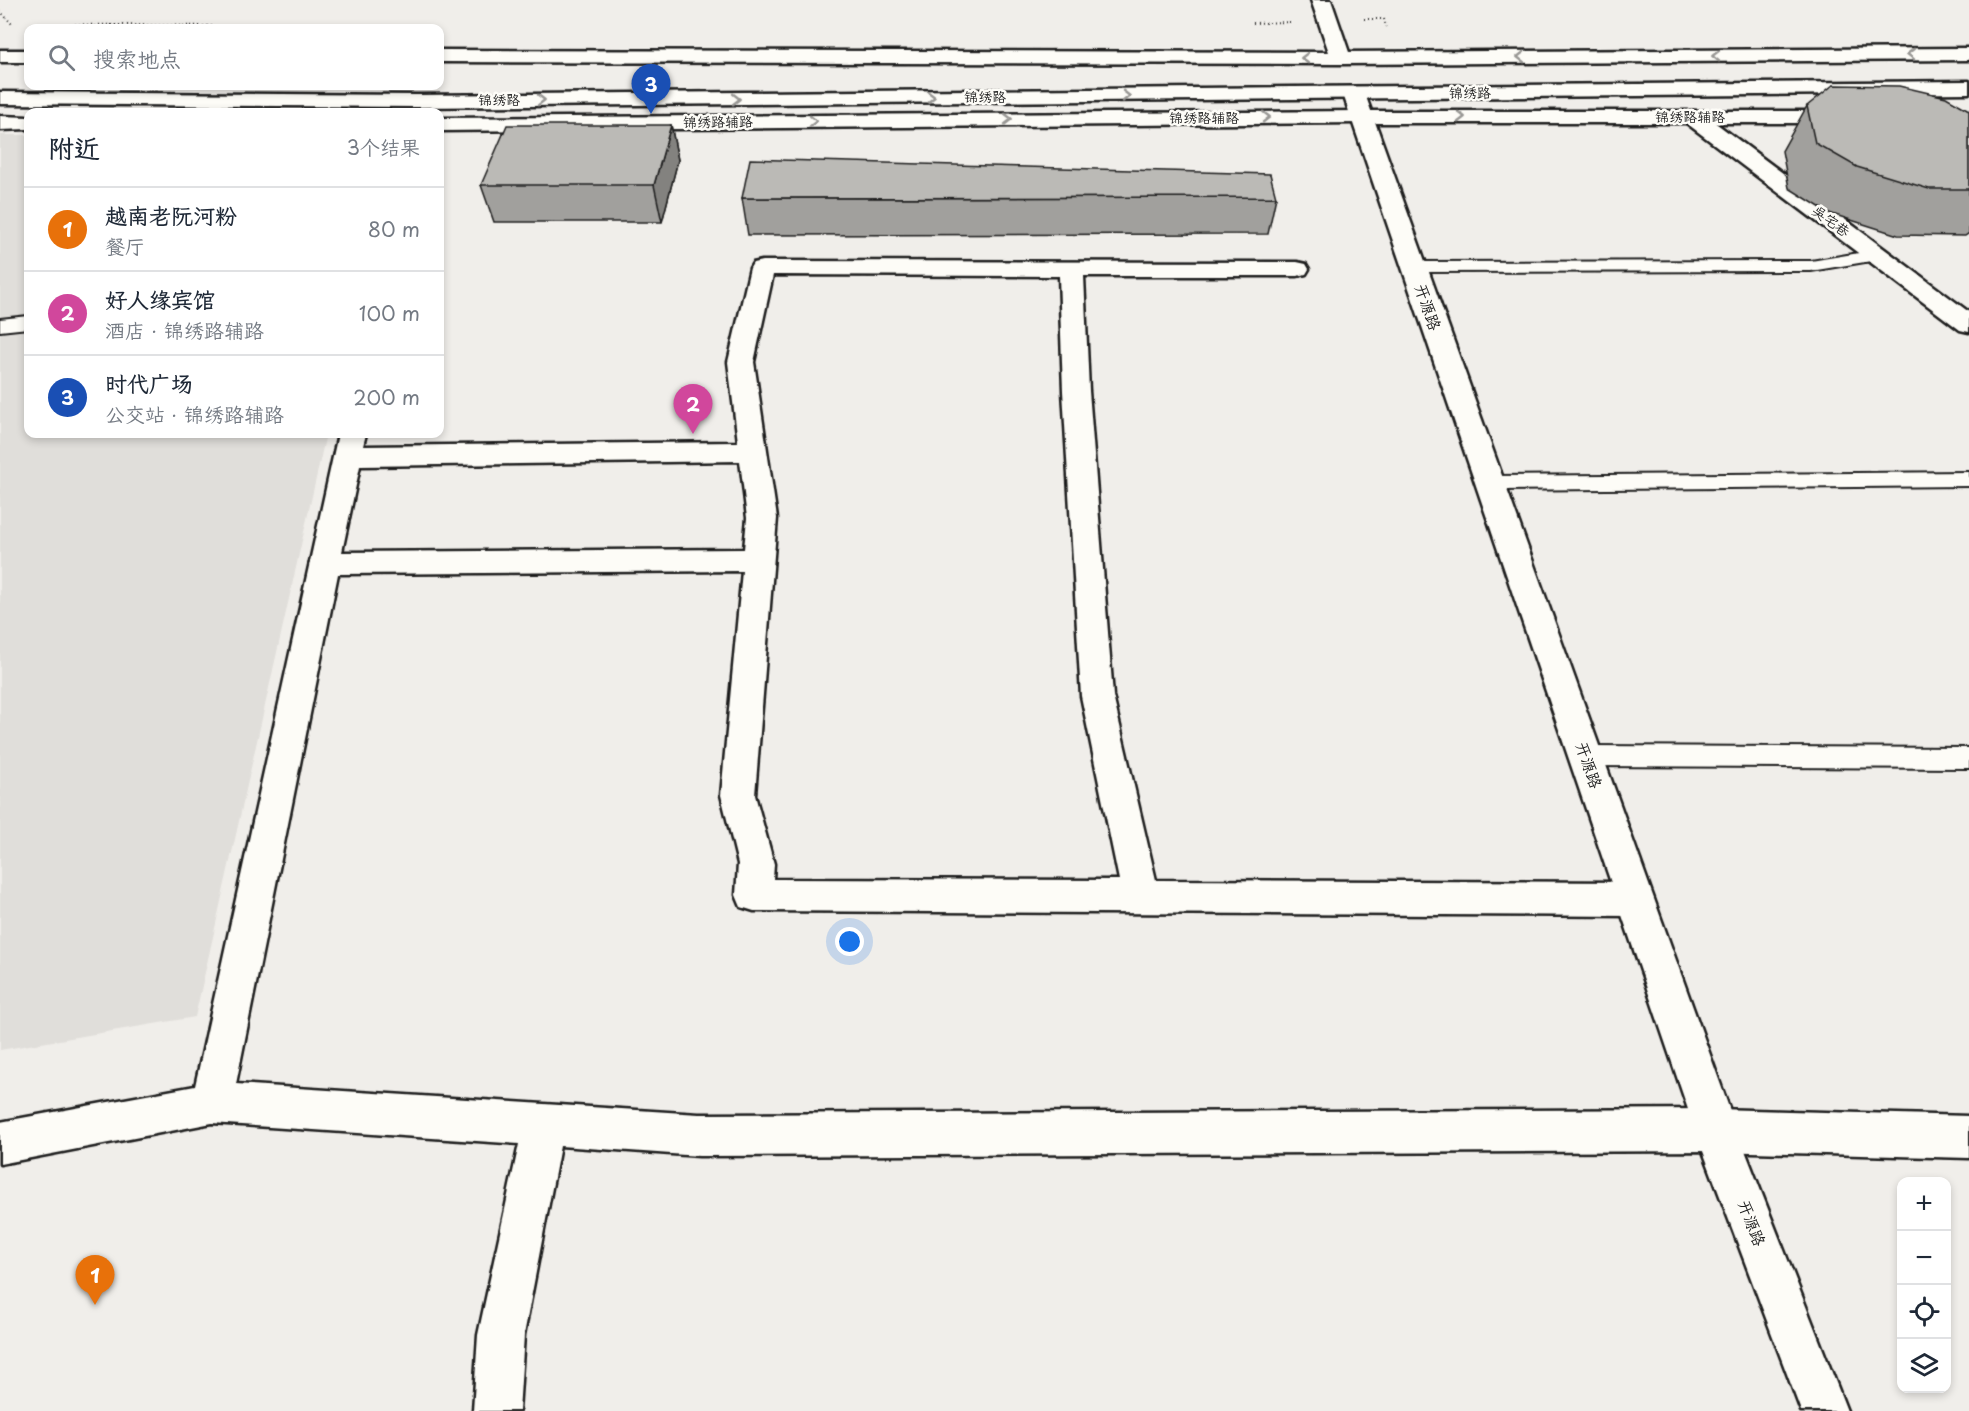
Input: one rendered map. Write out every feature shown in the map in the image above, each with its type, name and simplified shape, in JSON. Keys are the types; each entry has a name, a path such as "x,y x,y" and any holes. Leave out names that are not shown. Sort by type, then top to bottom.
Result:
{"street":[{"path":"1321,0 1341,58"},
{"path":"444,56 1341,58 1969,54"},
{"path":"0,56 24,56"},
{"name":"锦绣路","path":"0,98 1358,105 1969,87"},
{"name":"锦绣路辅路","path":"444,125 1358,105 1693,117 1861,117"},
{"name":"开源路","path":"1358,105 1716,1130 1824,1411"},
{"name":"吴宅巷","path":"1693,117 1969,324"},
{"path":"0,123 24,123"},
{"path":"1297,269 762,268 741,362 762,518 738,795 756,864 754,895 1635,899"},
{"path":"1071,268 1076,391 1097,696 1141,896"},
{"path":"212,1102 349,445 754,451"},
{"path":"324,563 759,560"},
{"path":"0,1143 212,1102 699,1135 1716,1130 1969,1137"},
{"path":"496,1411 501,1335 544,1125"}],"lane":[{"path":"1414,267 1810,266 1877,255"},
{"path":"0,325 24,322"},
{"path":"1490,483 1969,479"},
{"path":"1586,756 1969,758"}],"path":[{"path":"0,11 11,24 24,24"}],"shaded area":[{"path":"0,135 24,135 24,438 325,438 195,1017 0,1050"}],"building":[{"path":"1833,85 1899,86 1946,97 1969,110 1969,189 1929,189 1857,167 1815,143 1807,106"},
{"path":"507,125 671,125 654,185 481,185"},
{"path":"750,159 1270,174 1276,197 742,198"}],"place":[{"name":"时代广场","path":"651,114"},
{"name":"好人缘宾馆","path":"693,434"},
{"name":"越南老阮河粉","path":"95,1305"}]}
